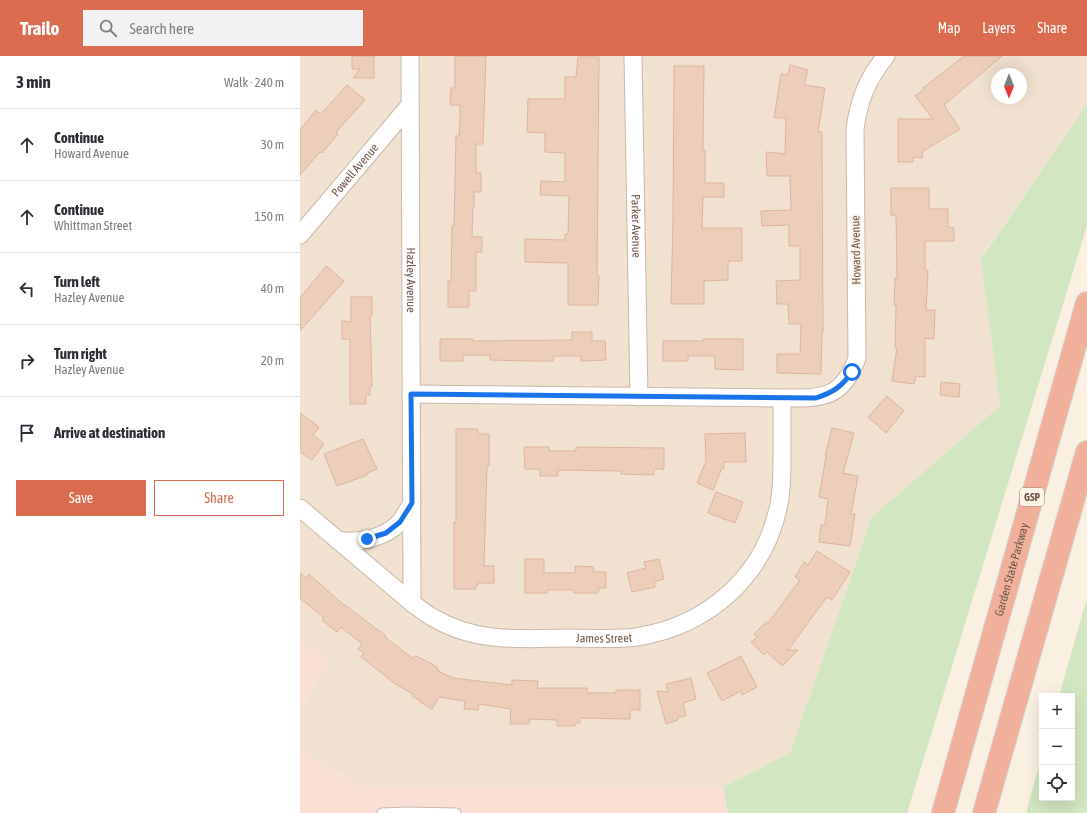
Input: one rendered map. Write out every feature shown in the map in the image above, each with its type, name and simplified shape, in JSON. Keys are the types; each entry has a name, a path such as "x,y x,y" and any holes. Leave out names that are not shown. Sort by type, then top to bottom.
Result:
{"highway":[{"name":"Garden State Parkway","path":"943,813 976,691 1087,303"},
{"path":"984,813 1087,452"},
{"path":"932,813 976,691"}],"street":[{"name":"Hazley Avenue","path":"410,56 412,603"},
{"name":"Parker Avenue","path":"633,56 639,397"},
{"name":"Howard Avenue","path":"411,394 816,398 832,392 844,384 852,372 857,358 855,129 858,108 866,86 876,68 886,56"},
{"name":"Powell Avenue","path":"300,235 410,104"},
{"name":"James Street","path":"300,508 412,603 432,617 456,629 481,636 507,639 636,637 666,631 688,622 712,608 732,592 750,570 764,548 773,528 779,503 782,475 782,398"},
{"path":"337,540 348,542 367,539 386,533 400,522 412,503"}],"lane":[{"path":"382,813 456,813"}],"shaded area":[{"path":"300,56 1087,56 1087,104 981,258 1000,406 872,517 790,753 723,787 364,787 300,750 300,713 328,661 300,639"},
{"path":"300,639 328,660 300,713"},
{"path":"300,750 364,787 723,787 728,813 300,813"}],"green space":[{"path":"1087,104 1087,226 907,813 728,813 723,787 790,753 872,517 1000,406 981,259"},
{"path":"1087,598 1087,813 1026,813 1039,766 1039,801 1075,801 1075,693 1060,693"}],"building":[{"path":"352,56 374,56 374,78 353,78 360,69 352,69"},
{"path":"455,56 486,56 483,144 476,144 476,173 481,173 481,192 474,192 472,237 482,237 482,252 476,252 476,291 469,291 469,307 448,307 448,281 451,281 452,226 454,226 456,136 459,136 460,119 460,105 450,105 451,88 455,88"},
{"path":"964,56 1002,56 944,105 960,129 923,151 922,158 913,157 913,162 898,162 898,119 933,119 915,96"},
{"path":"578,57 599,57 598,305 568,305 568,263 525,262 525,239 565,240 565,234 568,234 569,196 540,195 541,181 565,182 565,153 545,152 545,133 527,132 528,99 565,99 565,77 576,77"},
{"path":"790,65 808,70 804,85 825,88 818,132 822,132 823,332 821,374 777,373 777,354 800,354 801,324 789,324 788,304 777,304 776,281 800,280 800,246 789,246 789,225 762,226 761,211 791,210 790,176 767,176 766,152 785,154 786,118 774,118 781,74 788,75"},
{"path":"674,66 704,66 703,150 705,150 705,183 724,183 724,197 703,197 702,228 742,228 742,261 728,261 728,280 704,281 704,304 671,304"},
{"path":"347,85 365,100 336,132 338,134 322,153 320,152 300,175 300,130 316,110 321,114"},
{"path":"891,188 929,188 929,209 948,209 948,227 954,228 954,241 925,241 925,270 928,270 926,310 935,310 934,339 925,338 925,377 916,376 914,384 892,381 897,348 895,348 896,305 894,305 895,278 897,278 896,215 891,215"},
{"path":"326,266 344,281 300,331 300,298"},
{"path":"351,297 372,297 372,316 370,316 372,386 370,386 370,395 366,395 366,404 350,404 350,339 342,339 342,321 351,322"},
{"path":"572,332 592,332 592,341 605,341 606,360 581,361 581,356 553,356 553,361 490,360 490,355 463,355 463,361 440,361 440,339 473,339 473,341 572,340"},
{"path":"703,339 743,339 743,370 715,369 715,356 688,356 688,361 663,361 663,341 703,341"},
{"path":"941,382 960,384 959,397 940,395"},
{"path":"887,396 904,411 886,433 868,417"},
{"path":"300,413 319,427 313,435 324,444 312,460 300,452"},
{"path":"832,428 854,433 843,473 858,476 851,514 855,514 850,546 819,542 821,525 825,525 828,499 819,497 825,456"},
{"path":"456,429 478,429 478,434 489,434 489,466 487,466 484,566 494,566 494,583 478,583 478,585 476,585 476,589 454,589"},
{"path":"745,433 746,462 724,462 724,468 722,468 713,490 697,483 706,461 705,434"},
{"path":"363,439 377,469 367,473 367,475 337,486 324,454"},
{"path":"524,447 549,447 549,451 576,451 576,447 664,448 664,469 654,469 654,475 621,474 621,471 558,470 558,476 540,476 540,469 525,469"},
{"path":"716,492 743,502 735,523 708,513"},
{"path":"817,551 850,572 832,600 827,597 788,650 798,650 782,666 767,652 764,655 751,642 757,637 754,634 766,622 768,623 800,580 795,577 804,562 808,565"},
{"path":"525,559 544,559 544,573 575,573 575,566 593,567 593,572 606,572 606,588 599,588 598,593 574,593 574,590 547,590 547,593 525,593"},
{"path":"659,559 664,579 654,582 655,587 632,592 627,573 646,568 644,562"},
{"path":"300,573 306,578 309,574 338,600 386,636 385,637 412,658 416,656 438,668 438,671 453,678 512,685 512,680 538,681 537,688 587,688 587,693 616,693 616,690 640,690 640,710 630,710 630,719 581,718 580,723 575,723 575,726 557,726 557,720 530,719 529,724 510,724 511,709 479,704 478,710 464,709 465,701 439,697 432,709 420,702 421,701 412,696 413,694 397,685 361,657 364,653 358,649 362,644 341,627 337,632 322,620 324,618 300,598"},
{"path":"741,656 757,687 742,695 741,691 722,701 707,673"},
{"path":"691,678 696,699 683,703 686,716 678,717 678,720 666,724 657,691 668,692 666,684"}],"route":[{"path":"367,539 386,533 400,522 412,503 411,394 816,398 832,392 844,384 852,372"}]}
